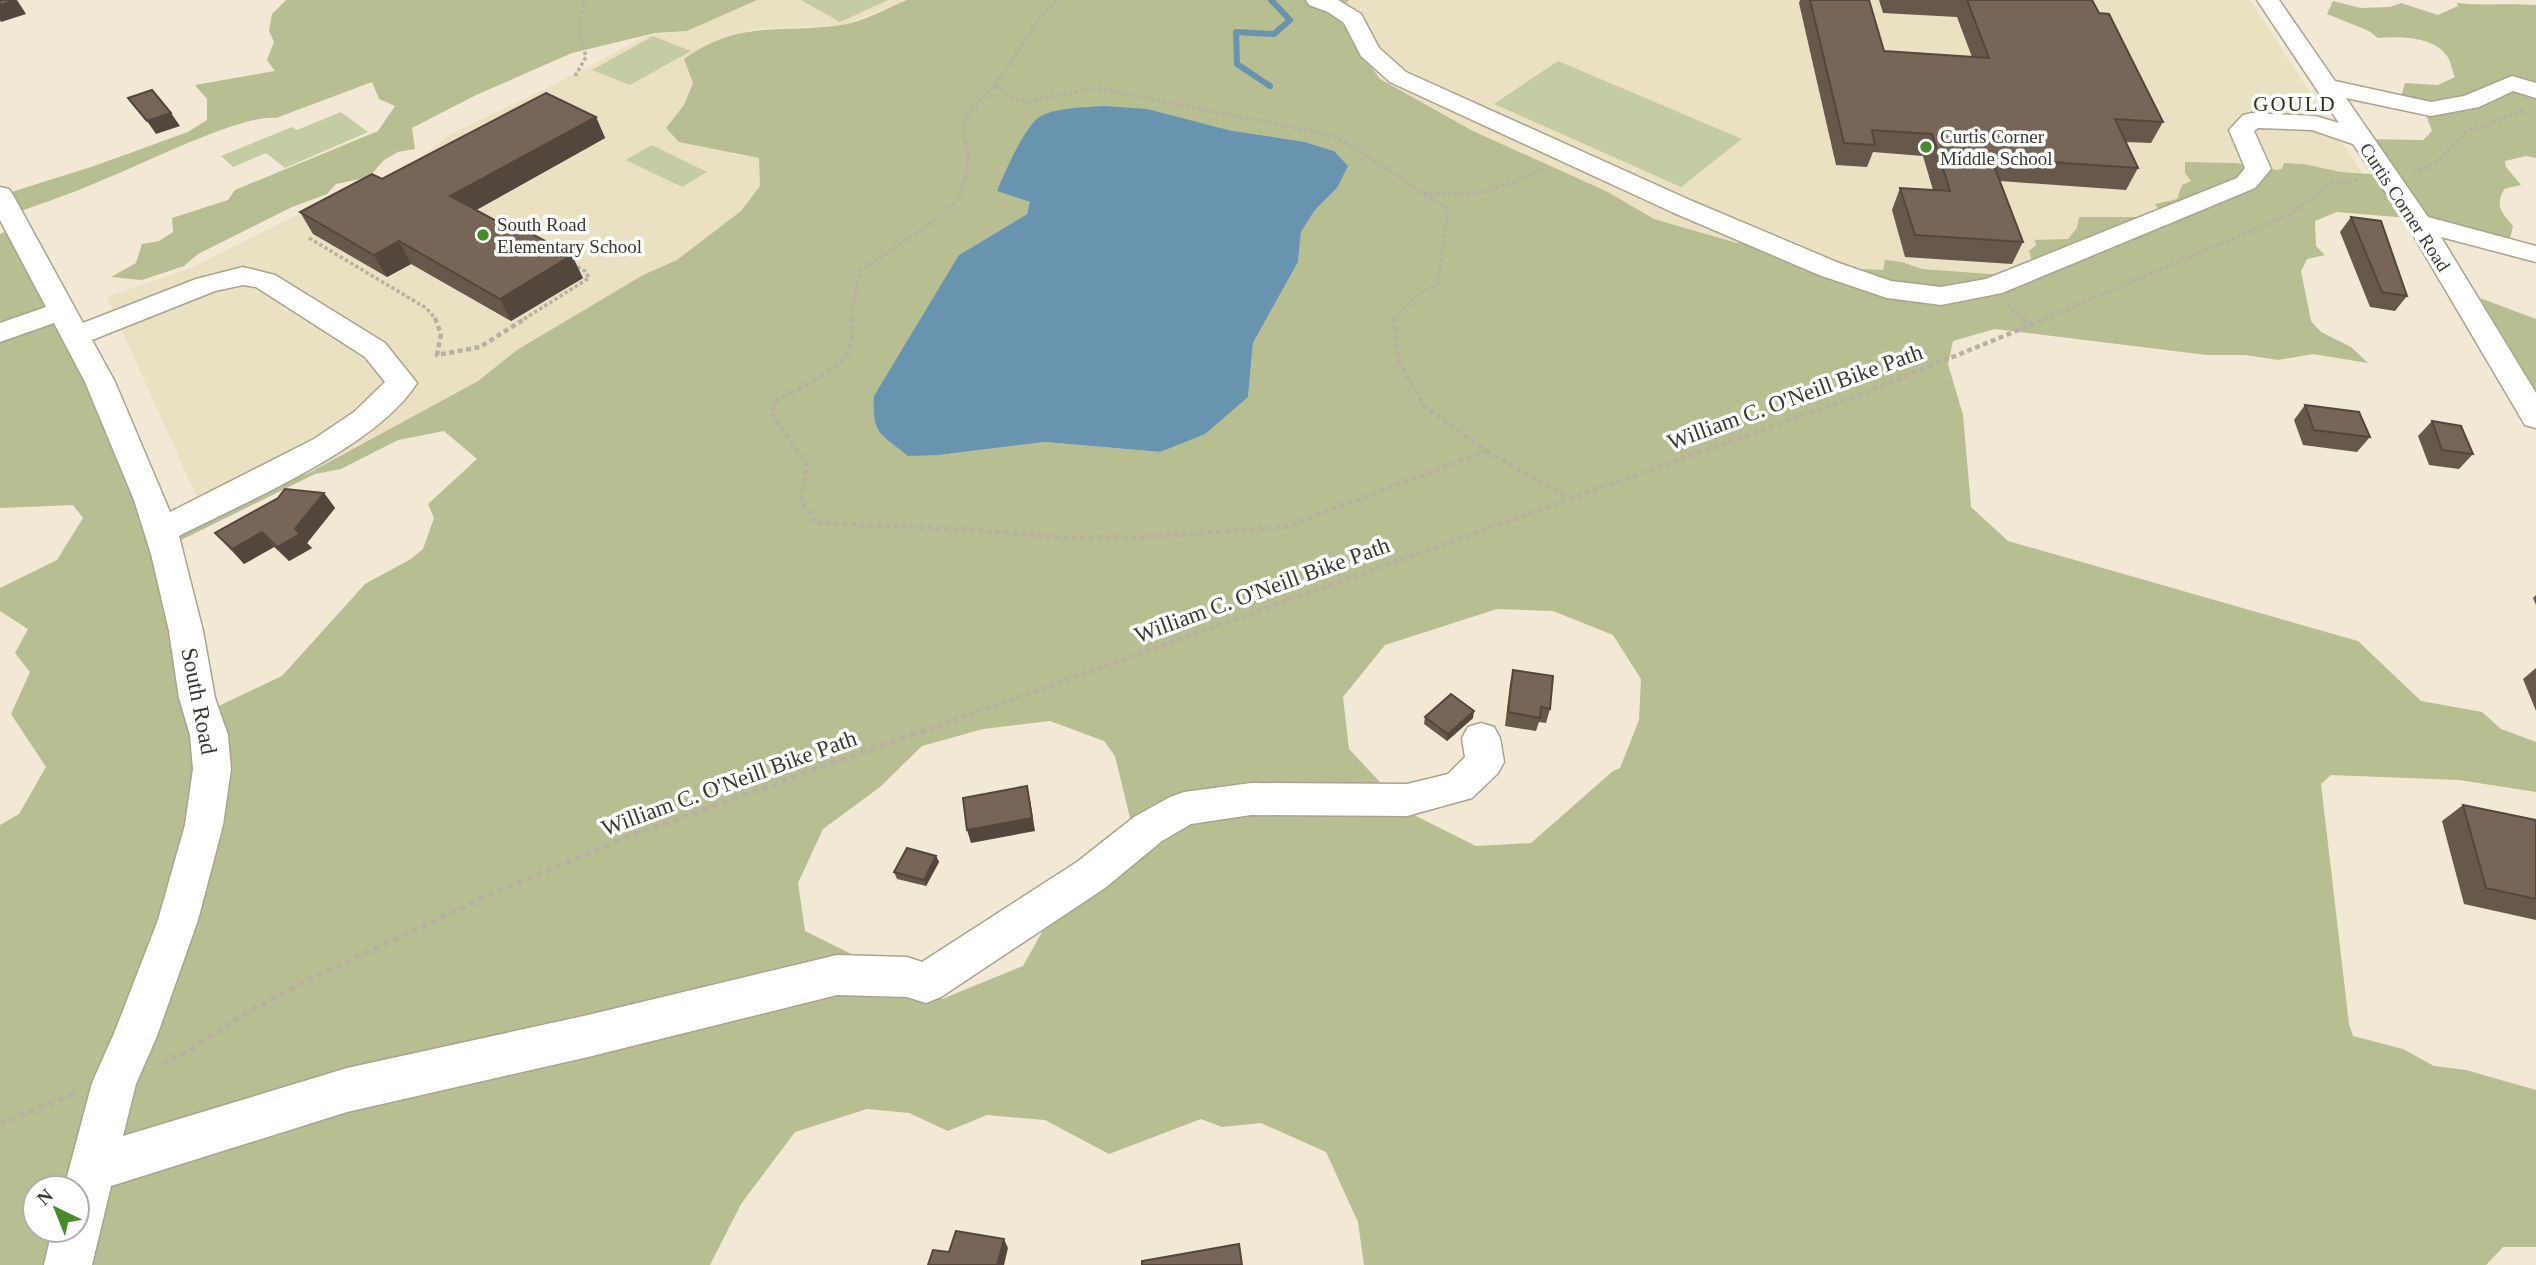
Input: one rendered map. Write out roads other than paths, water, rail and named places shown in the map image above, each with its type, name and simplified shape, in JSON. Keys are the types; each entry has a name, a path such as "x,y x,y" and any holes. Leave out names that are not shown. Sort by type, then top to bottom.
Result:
{"street":[{"path":"1317,0 1336,7 1353,19 1369,51 1398,77 1683,207 1829,270 1887,289 1941,296 1992,287 2246,183 2258,169 2241,130 2266,142 2329,147 2360,138"},
{"name":"Curtis Corner Road","path":"2268,0 2419,223 2536,418"},
{"path":"2328,87 2431,109 2470,102 2512,82 2536,91"},
{"name":"South Road","path":"0,195 100,382 161,531 186,631 197,698 209,734 212,769 204,825 178,920 135,1036 114,1083 89,1174"},
{"path":"2419,223 2536,254"},
{"path":"0,333 67,324 243,276 265,281 375,350 401,383 365,419 325,447 161,531"},
{"path":"90,1169 347,1090 588,1036 837,975 907,977 926,984 1091,875 1148,829 1184,809 1251,799 1407,800 1459,787 1485,762 1481,738"},
{"name":"South Road","path":"68,1265 73,1244"}],"water":[{"path":"1104,106 1147,109 1228,130 1305,142 1334,151 1348,166 1337,188 1315,210 1301,232 1298,262 1253,343 1248,397 1205,434 1160,452 1045,442 939,455 908,456 884,437 876,426 874,396 959,255 1027,214 1030,202 997,191 1015,152 1032,124 1051,112"}],"waterway":[{"path":"1270,86 1237,64 1236,32 1274,34 1290,20 1271,0"}],"place":[{"name":"Curtis Corner Middle School","path":"1926,147"},
{"name":"South Road Elementary School","path":"483,235"}],"district":[{"name":"GOULD","path":"2295,104"}]}
